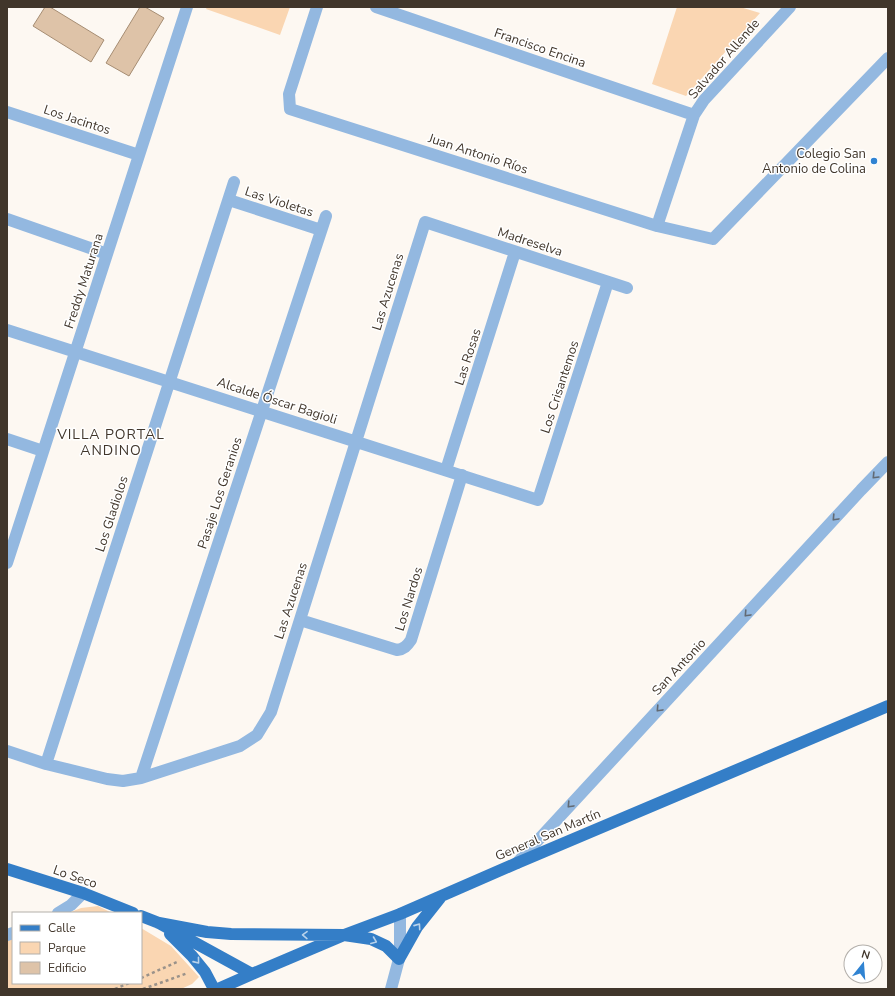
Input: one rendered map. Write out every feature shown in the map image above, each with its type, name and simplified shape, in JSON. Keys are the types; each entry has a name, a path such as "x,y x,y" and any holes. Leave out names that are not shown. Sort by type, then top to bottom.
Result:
{"main road":[{"name":"General San Martín","path":"218,989 344,935 400,914 888,706"},
{"name":"Lo Seco","path":"7,869 83,893 130,912"},
{"path":"159,923 207,932 231,934 344,935 371,939 386,946 399,959 417,927 442,896"},
{"path":"142,916 159,923 252,974"},
{"path":"159,923 206,972 214,989"}],"street":[{"name":"Freddy Maturana","path":"7,563 10,542 43,451 76,352 187,7"},
{"name":"Juan Antonio Ríos","path":"318,7 289,94 290,109 657,226 712,239 888,58"},
{"name":"Francisco Encina","path":"376,7 694,115"},
{"name":"Salvador Allende","path":"657,226 694,115 704,100 784,8"},
{"name":"Los Jacintos","path":"7,112 139,155"},
{"name":"Los Gladiolos","path":"46,764 234,182"},
{"name":"Las Violetas","path":"229,200 321,230"},
{"name":"Pasaje Los Geranios","path":"141,778 326,216"},
{"path":"7,220 107,254"},
{"name":"Madreselva","path":"425,222 627,288"},
{"name":"Las Azucenas","path":"7,751 46,764 107,779 124,781 141,778 240,746 257,735 271,712 425,222"},
{"name":"Las Rosas","path":"446,470 515,252"},
{"name":"Los Crisantemos","path":"538,500 608,282"},
{"name":"Alcalde Óscar Bagioli","path":"7,330 538,500"},
{"path":"7,439 43,451"},
{"name":"San Antonio","path":"517,863 888,462"},
{"name":"Los Nardos","path":"300,620 397,650 408,646 462,476"},
{"path":"60,912 71,905 83,893"},
{"path":"391,989 399,959 400,914"}],"path":[{"path":"142,978 192,956"},
{"path":"115,989 127,984"}],"green space":[{"path":"207,7 290,7 280,35 206,9"},
{"path":"677,7 740,7 760,13 686,96 652,84"},
{"path":"98,906 110,912 71,912 81,908"},
{"path":"142,929 171,946 199,977 192,984 181,989 7,989 7,939 12,937 12,984 142,984"}],"building":[{"path":"45,7 50,7 104,40 91,62 33,26"},
{"path":"140,7 145,7 164,18 129,76 106,63"}],"place":[{"name":"Colegio San Antonio de Colina","path":"874,161"}],"district":[{"name":"VILLA PORTAL ANDINO","path":"111,442"}]}
